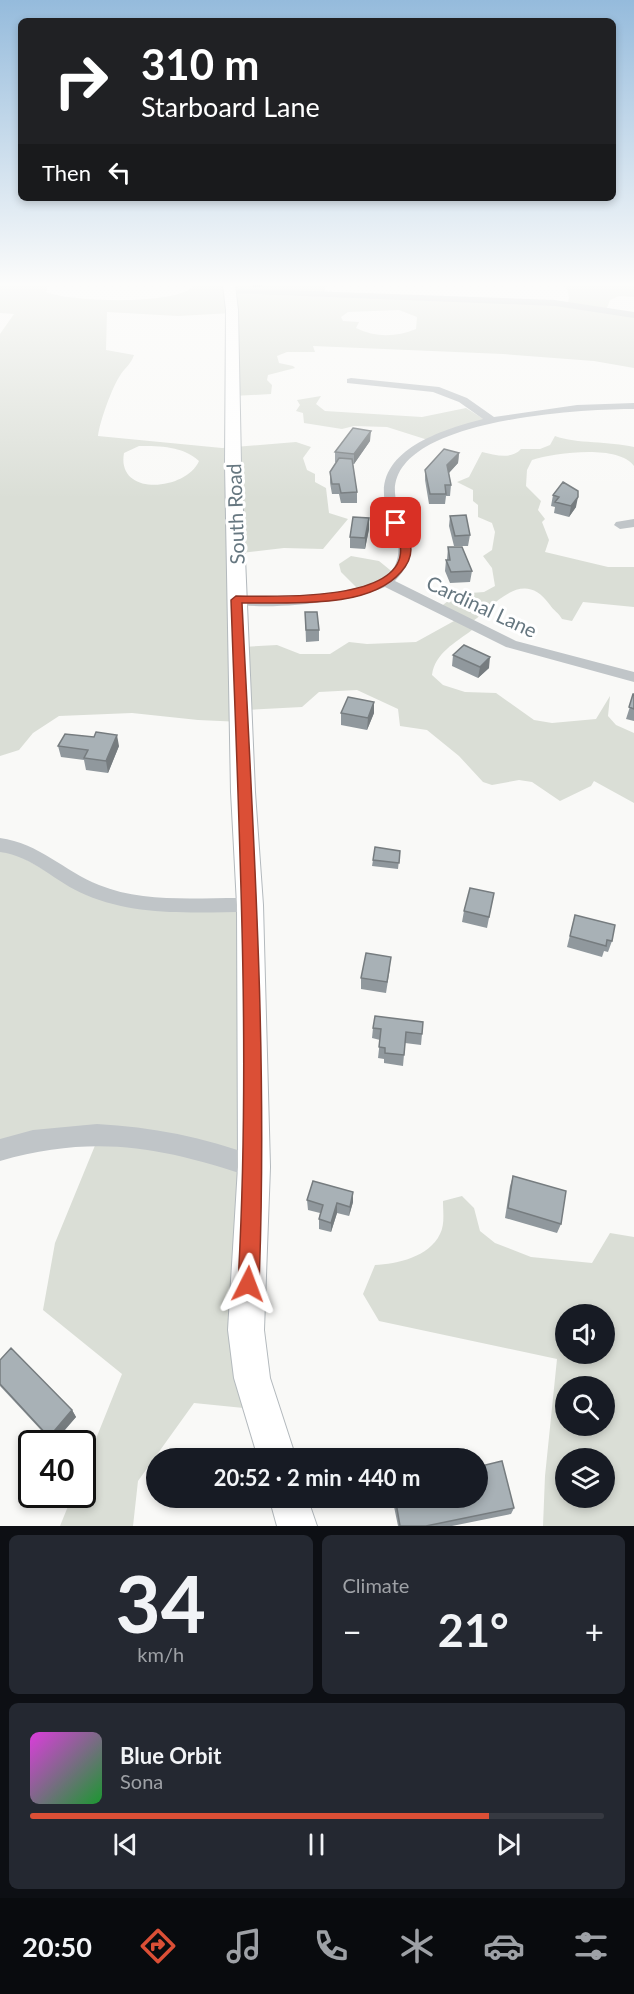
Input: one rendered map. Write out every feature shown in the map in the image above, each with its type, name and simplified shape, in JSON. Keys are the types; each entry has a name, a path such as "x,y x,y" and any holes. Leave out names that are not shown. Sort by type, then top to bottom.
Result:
{"street":[{"name":"South Road","path":"231,356 236,600 250,905 254,1167 246,1330 252,1378 274,1448"},
{"path":"351,381 435,389 464,400 490,419"},
{"path":"236,600 349,595 386,582 404,562 406,545 390,504 392,474 413,451 429,441 450,431 490,419 582,407 634,406"},
{"path":"620,525 634,523"},
{"name":"Cardinal Lane","path":"386,582 511,644 634,677"},
{"path":"0,845 29,855 94,891 129,901 250,905"},
{"path":"0,1150 61,1136 116,1133 197,1147 254,1167"},
{"path":"291,1508 297,1526"}],"shaded area":[{"path":"0,356 133,356 114,387 98,436 222,448 296,442 311,447 303,458 307,470 315,474 315,482 326,488 329,513 348,519 323,549 284,548 241,553 242,647 277,645 300,654 330,654 349,642 367,644 416,642 454,621 439,608 457,594 484,592 495,586 492,568 483,556 492,550 495,532 492,523 478,517 478,505 473,501 473,490 457,482 469,477 482,452 513,455 521,449 540,449 550,445 555,436 634,447 634,466 626,459 615,455 586,452 532,460 527,470 526,486 541,501 538,510 545,519 542,522 549,540 545,552 608,567 634,567 634,607 583,602 572,621 562,619 539,594 529,589 518,589 498,600 469,624 472,630 441,655 432,675 443,685 465,692 496,693 534,720 552,723 596,719 610,696 608,716 616,725 634,733 634,803 594,781 591,786 560,801 532,782 519,780 492,785 483,782 459,756 427,730 400,726 398,709 357,690 319,692 302,707 244,710 242,722 132,713 59,716 33,733 19,750 0,756","holes":["139,446 163,447 186,452 199,461 192,471 181,479 167,483 154,485 141,483 131,477 124,467 124,453"]},
{"path":"233,356 277,356 279,363 295,368 268,375 267,380 272,385 271,394 233,396"},
{"path":"532,356 634,356 634,368 594,361"},
{"path":"321,396 316,404 325,411 422,417 466,408 485,420 428,440 387,427 354,426 342,429 304,423 303,413 296,411 300,405 297,400"},
{"path":"351,556 379,561 395,574 359,590 341,572 339,564"},
{"path":"0,851 18,855 90,896 249,903 264,1410 194,1403 162,1448 146,1448 146,1470 138,1481 133,1526 60,1526 67,1508 96,1508 96,1439 122,1374 43,1310 55,1243 103,1126 0,1143"},
{"path":"462,1196 474,1208 480,1231 495,1243 531,1257 592,1263 610,1233 634,1237 634,1526 543,1526 545,1476 555,1378 555,1436 615,1436 615,1376 555,1376 556,1364 615,1364 615,1304 555,1304 555,1359 379,1321 363,1294 375,1265 402,1261 420,1254 435,1242 443,1226 443,1201"}],"building":[{"path":"353,428 371,431 354,454 335,452"},
{"path":"444,449 459,453 447,465 451,485 445,485 446,494 430,494 425,470"},
{"path":"339,458 352,459 357,492 341,493 339,484 332,484 330,472"},
{"path":"563,482 578,491 578,497 571,506 555,502 559,497 553,495"},
{"path":"466,515 470,535 455,536 450,516"},
{"path":"353,517 369,518 365,538 350,537"},
{"path":"448,547 462,547 472,571 451,572 446,560 450,560"},
{"path":"305,612 317,612 319,630 306,630"},
{"path":"464,645 490,657 480,667 453,655"},
{"path":"634,694 634,709 629,707"},
{"path":"348,697 374,702 368,718 341,713"},
{"path":"96,732 117,735 106,761 84,758 88,750 58,746 65,734 94,737"},
{"path":"375,847 400,851 399,863 373,860"},
{"path":"470,888 494,893 489,917 464,911"},
{"path":"575,915 615,925 612,941 607,940 606,946 570,936"},
{"path":"366,953 391,957 387,982 361,978"},
{"path":"375,1016 423,1022 422,1034 406,1032 404,1055 385,1053 385,1048 379,1047 381,1029 373,1028"},
{"path":"513,1176 566,1191 561,1224 508,1208"},
{"path":"313,1181 353,1192 350,1207 337,1203 331,1223 319,1219 323,1205 307,1200"},
{"path":"11,1348 72,1410 55,1430 43,1430 0,1384 0,1360"},
{"path":"502,1461 514,1508 426,1526 400,1526 397,1508 488,1508 488,1464"}],"route":[{"path":"248,1284 254,1167 250,905 243,792 236,600 290,600 349,595 386,582 404,562 406,545 396,523"}]}
